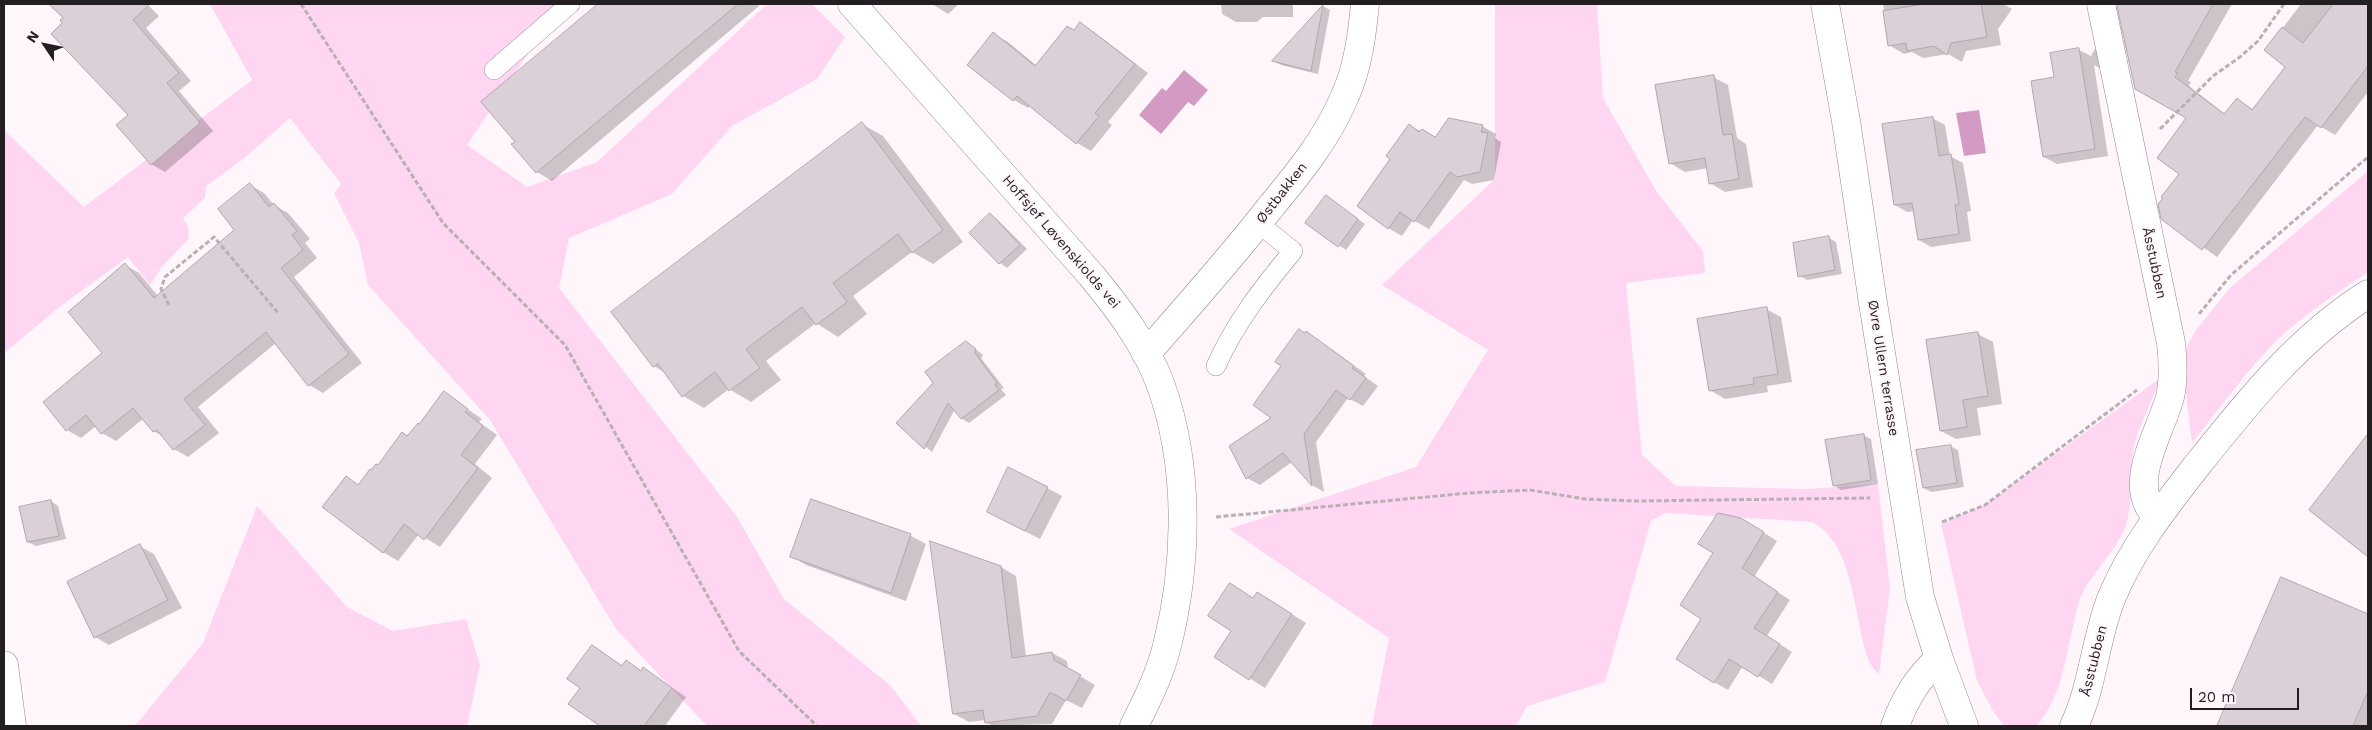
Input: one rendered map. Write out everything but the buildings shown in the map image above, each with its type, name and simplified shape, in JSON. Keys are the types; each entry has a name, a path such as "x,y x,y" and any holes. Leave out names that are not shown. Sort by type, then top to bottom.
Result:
{"street":[{"name":"Hoffsjef Løvenskiolds vei","path":"852,4 1119,308 1146,354 1159,382 1171,416 1178,460 1183,519 1182,558 1167,646 1152,690 1134,726"},
{"name":"Østbakken","path":"1146,354 1223,267 1305,165 1334,119 1346,95 1356,63 1364,4"},
{"name":"Øvre Ullern terrasse","path":"1825,4 1846,121 1872,303 1920,597 1939,659 1964,726"},
{"name":"Åsstubben","path":"2101,4 2172,353 2173,382 2170,398 2148,461 2144,479 2143,494 2146,504 2157,517"},
{"name":"Åsstubben","path":"2074,726 2082,710 2098,642 2111,600 2137,548 2157,517 2234,419 2283,363 2321,328 2368,294"},
{"path":"1895,726 1908,695 1918,678 1939,659"},
{"path":"4,665 12,726"}],"lane":[{"path":"494,70 570,4"},
{"path":"1216,366 1226,344 1241,321 1266,283 1292,250 1258,223"}],"path":[{"path":"301,4 443,223 565,345 739,651 817,726"},
{"path":"2131,151 2173,118 2213,76 2240,58 2258,41 2284,4"},
{"path":"1910,535 1986,505 2172,353 2215,291 2231,275 2368,158"},
{"path":"169,305 161,289 165,277 214,237 279,314"},
{"path":"1183,519 1470,493 1530,490 1586,499 1635,501 1709,498 1766,501 1905,498"}],"shaded area":[{"path":"210,4 561,4 467,145 527,187 597,162 767,4 812,4 845,37 817,79 732,126 672,194 569,238 559,288 737,517 784,599 891,686 921,726 707,726 616,629 490,420 368,285 359,243 334,193 341,184 290,118 242,160 206,186 205,198 183,218 188,227 189,238 161,268 150,285 128,257 62,305 4,353 5,131 84,207 252,80"},
{"path":"1495,4 1597,4 1603,98 1657,192 1703,251 1705,273 1626,283 1642,455 1676,486 1808,489 1878,484 1890,588 1879,675 1868,659 1844,564 1836,546 1826,532 1812,522 1665,513 1651,521 1605,682 1527,706 1516,726 1372,726 1389,638 1229,529 1416,467 1488,350 1382,285 1495,179"},
{"path":"1184,70 1208,90 1194,106 1188,102 1161,134 1139,115 1162,88 1166,91"},
{"path":"1979,110 1986,153 1964,156 1956,113"},
{"path":"2368,171 2368,272 2307,315 2275,342 2192,443 2182,361 2187,346 2196,330 2230,288"},
{"path":"2159,379 2135,443 2129,509 2124,530 2082,595 2074,620 2064,669 2053,699 2046,714 2036,726 2004,726 1993,711 1977,681 1941,524 1988,503"},
{"path":"257,506 347,607 393,631 466,619 480,665 467,726 135,726 203,643"}]}
